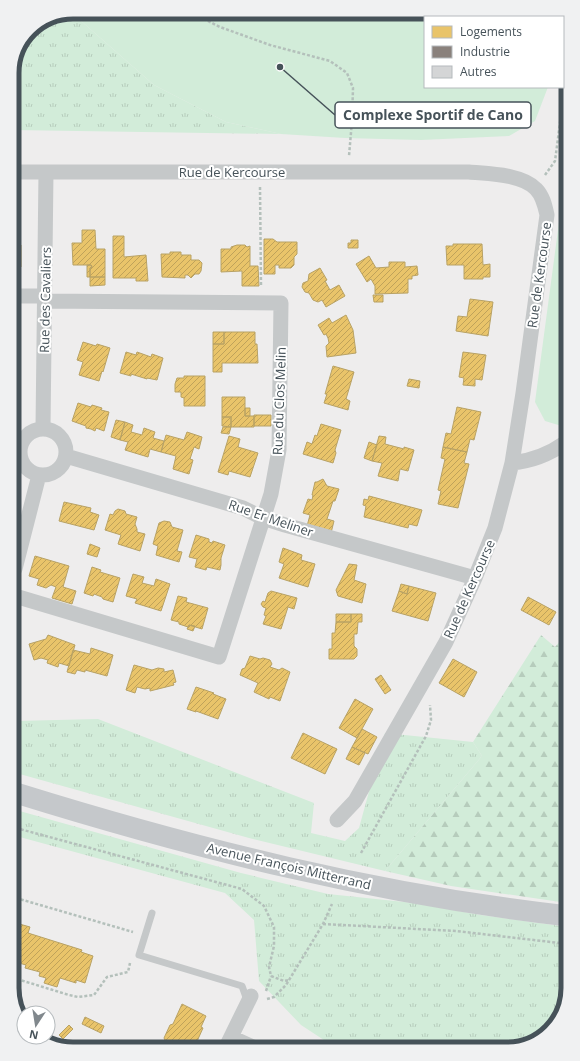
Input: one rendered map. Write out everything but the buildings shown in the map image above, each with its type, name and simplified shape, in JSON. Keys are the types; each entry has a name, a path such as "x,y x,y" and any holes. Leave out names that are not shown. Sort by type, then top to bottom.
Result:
{"main road":[{"name":"Avenue François Mitterrand","path":"19,794 109,822 252,859 372,886 524,911 561,915"}],"street":[{"name":"Rue de Kercourse","path":"19,172 469,172 510,177 523,181 536,189 543,200 547,215 523,393 512,463 495,528 476,578 446,642 356,802 337,820"},
{"name":"Rue des Cavaliers","path":"43,428 46,172"},
{"name":"Rue du Clos Melin","path":"19,297 45,299 281,303 279,450 271,494 219,657 19,597"},
{"path":"19,437 43,428 50,429 58,434 64,444 66,456 55,472 48,474 31,472 21,457 19,444"},
{"path":"512,463 529,461 561,446"},
{"name":"Rue Er Meliner","path":"66,456 243,508 263,518 285,525 476,578"},
{"path":"19,553 39,474"},
{"path":"228,1042 249,999"}],"lane":[{"path":"152,913 140,955 242,986 249,999"}],"path":[{"path":"204,19 220,27 270,45 330,61 347,73 353,88 352,121 347,172"},
{"path":"536,189 555,161 561,120"},
{"path":"260,172 261,303"},
{"path":"361,853 426,736 431,720 430,704 419,690"},
{"path":"19,829 242,889 264,906 274,927 274,946 269,967 271,976 284,981 289,980"},
{"path":"19,899 145,936"},
{"path":"249,999 259,1000 274,997 289,980 323,924 332,904"},
{"path":"323,924 456,931 561,943"},
{"path":"19,981 78,997 94,995 106,977 128,972 131,959 140,955"}],"green space":[{"path":"66,19 79,19 154,85 226,122 281,134 19,130 19,70 21,59 30,40 37,32 56,22"},
{"path":"79,19 424,19 424,88 548,88 535,121 509,136 421,140 345,138 281,134 226,122 154,85"},
{"path":"561,207 561,426 545,421 535,402"},
{"path":"541,635 555,647 561,640 561,902 451,886 385,871 482,756 473,742"},
{"path":"98,719 314,803 311,833 345,841 359,828 385,733 473,742 482,756 385,871 249,838 19,774 19,721"},
{"path":"19,811 241,873 328,894 414,903 481,915 561,926 561,995 558,1005 552,1018 540,1031 528,1038 517,1041 327,1042 301,1025 259,981 254,920 225,893 19,837"}],"place":[{"name":"Complexe Sportif de Cano","path":"280,67"}]}
